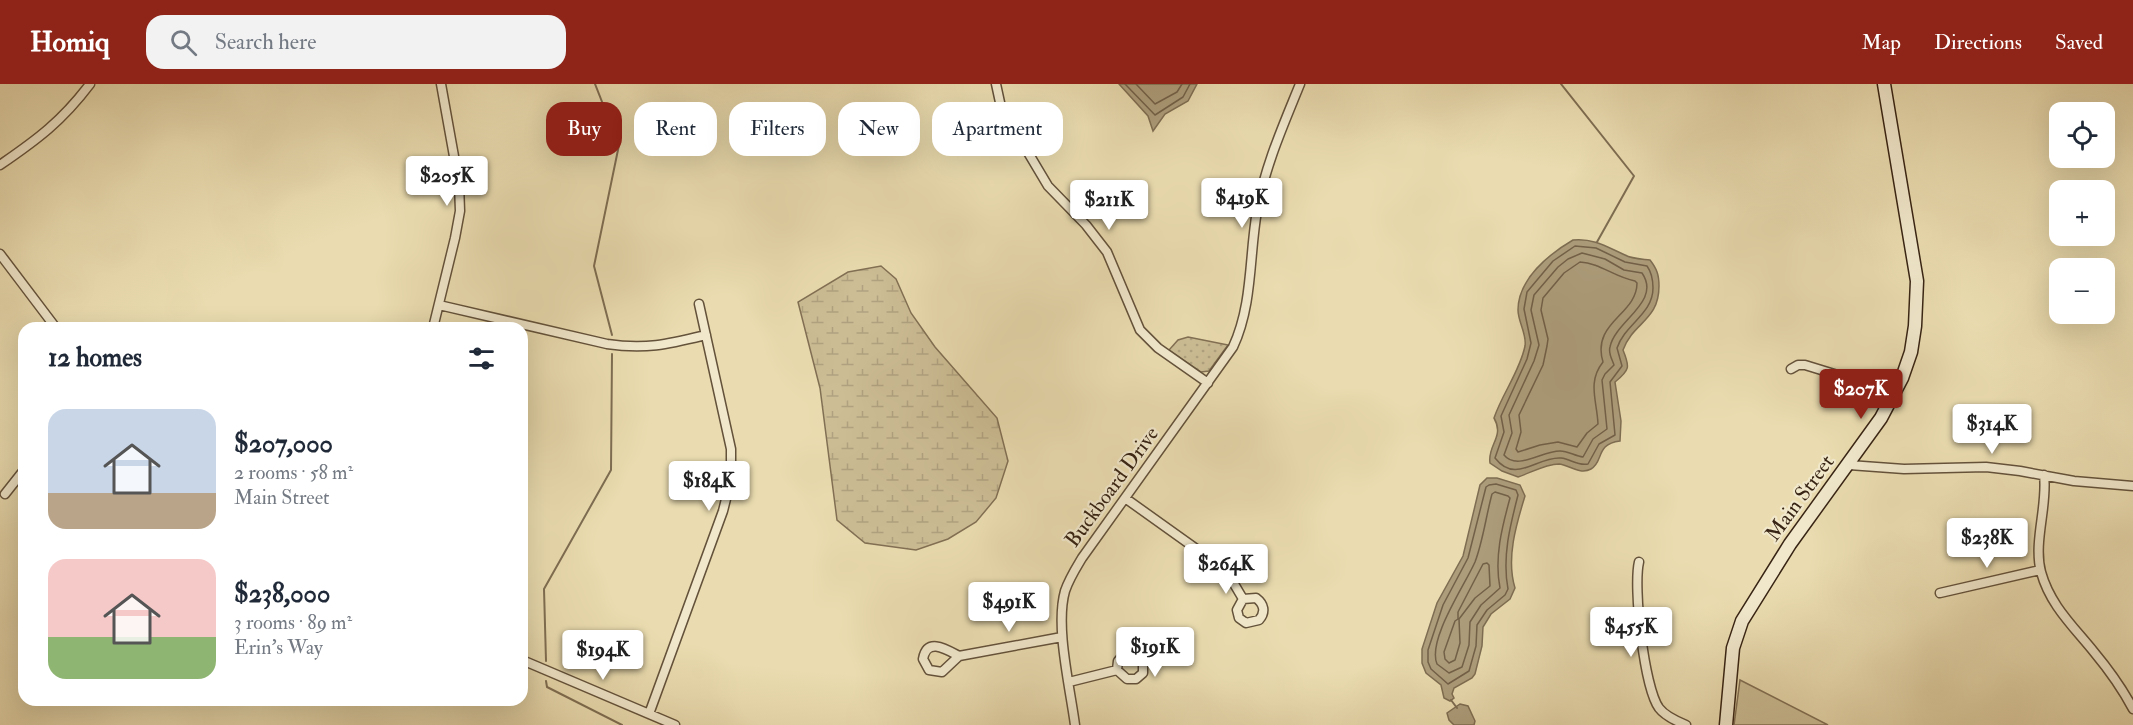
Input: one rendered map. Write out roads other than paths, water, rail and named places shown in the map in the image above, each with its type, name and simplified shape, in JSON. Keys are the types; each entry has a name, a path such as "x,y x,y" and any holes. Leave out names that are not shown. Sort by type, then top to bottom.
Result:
{"main road":[{"name":"Main Street","path":"1726,725 1733,648 1742,621 1790,544 1881,418 1896,393 1911,352 1917,281 1884,84"}],"street":[{"path":"0,165 54,127 90,84"},
{"path":"435,322 458,224 460,197 441,84"},
{"path":"996,84 1001,107 1043,178 1096,235 1107,252 1140,330 1158,348 1208,383"},
{"name":"Buckboard Drive","path":"1075,725 1062,637 1061,610 1070,578 1233,347 1239,333 1252,265 1257,213 1265,171 1300,84"},
{"path":"0,254 51,322"},
{"path":"649,714 723,511 731,479 732,449 699,304"},
{"path":"439,305 512,322"},
{"path":"528,326 607,344 629,346 652,347 706,334"},
{"path":"1791,369 1805,364 1896,393"},
{"path":"1849,465 1904,469 1986,467 2074,481 2133,486"},
{"path":"2044,475 2040,570 2052,599 2068,623 2093,650 2122,688 2133,709"},
{"path":"5,494 18,478"},
{"path":"1125,498 1216,563 1230,577 1243,599"},
{"path":"1639,562 1636,575 1650,689 1658,707 1664,713 1686,725"},
{"path":"1940,593 2040,570"},
{"path":"959,656 1062,637"},
{"path":"528,663 675,725"},
{"path":"1069,682 1117,670"}],"water":[{"path":"1119,84 1197,84 1188,101 1165,114 1153,131 1148,116"},
{"path":"1573,240 1594,242 1631,257 1650,260 1658,275 1658,298 1655,307 1627,341 1623,350 1628,364 1627,368 1615,382 1621,421 1620,441 1603,449 1598,462 1587,471 1554,464 1518,477 1490,463 1490,457 1498,431 1494,418 1525,346 1525,337 1518,314 1519,299 1523,288 1536,269 1554,252"},
{"path":"1487,478 1497,478 1520,485 1525,496 1512,554 1512,577 1515,588 1510,599 1491,614 1483,627 1482,646 1475,674 1454,688 1452,694 1454,698 1450,701 1444,698 1441,685 1426,673 1422,663 1422,649 1437,603 1463,556 1480,485"},
{"path":"1460,704 1468,706 1475,721 1474,725 1454,725 1449,720 1447,713"}],"waterway":[{"path":"595,84 619,145 594,266 612,335"},
{"path":"1561,84 1634,176 1597,242"},
{"path":"546,661 544,589 611,470 612,354"},
{"path":"546,681 547,687 622,725"},
{"path":"1451,700 1457,708"}]}
